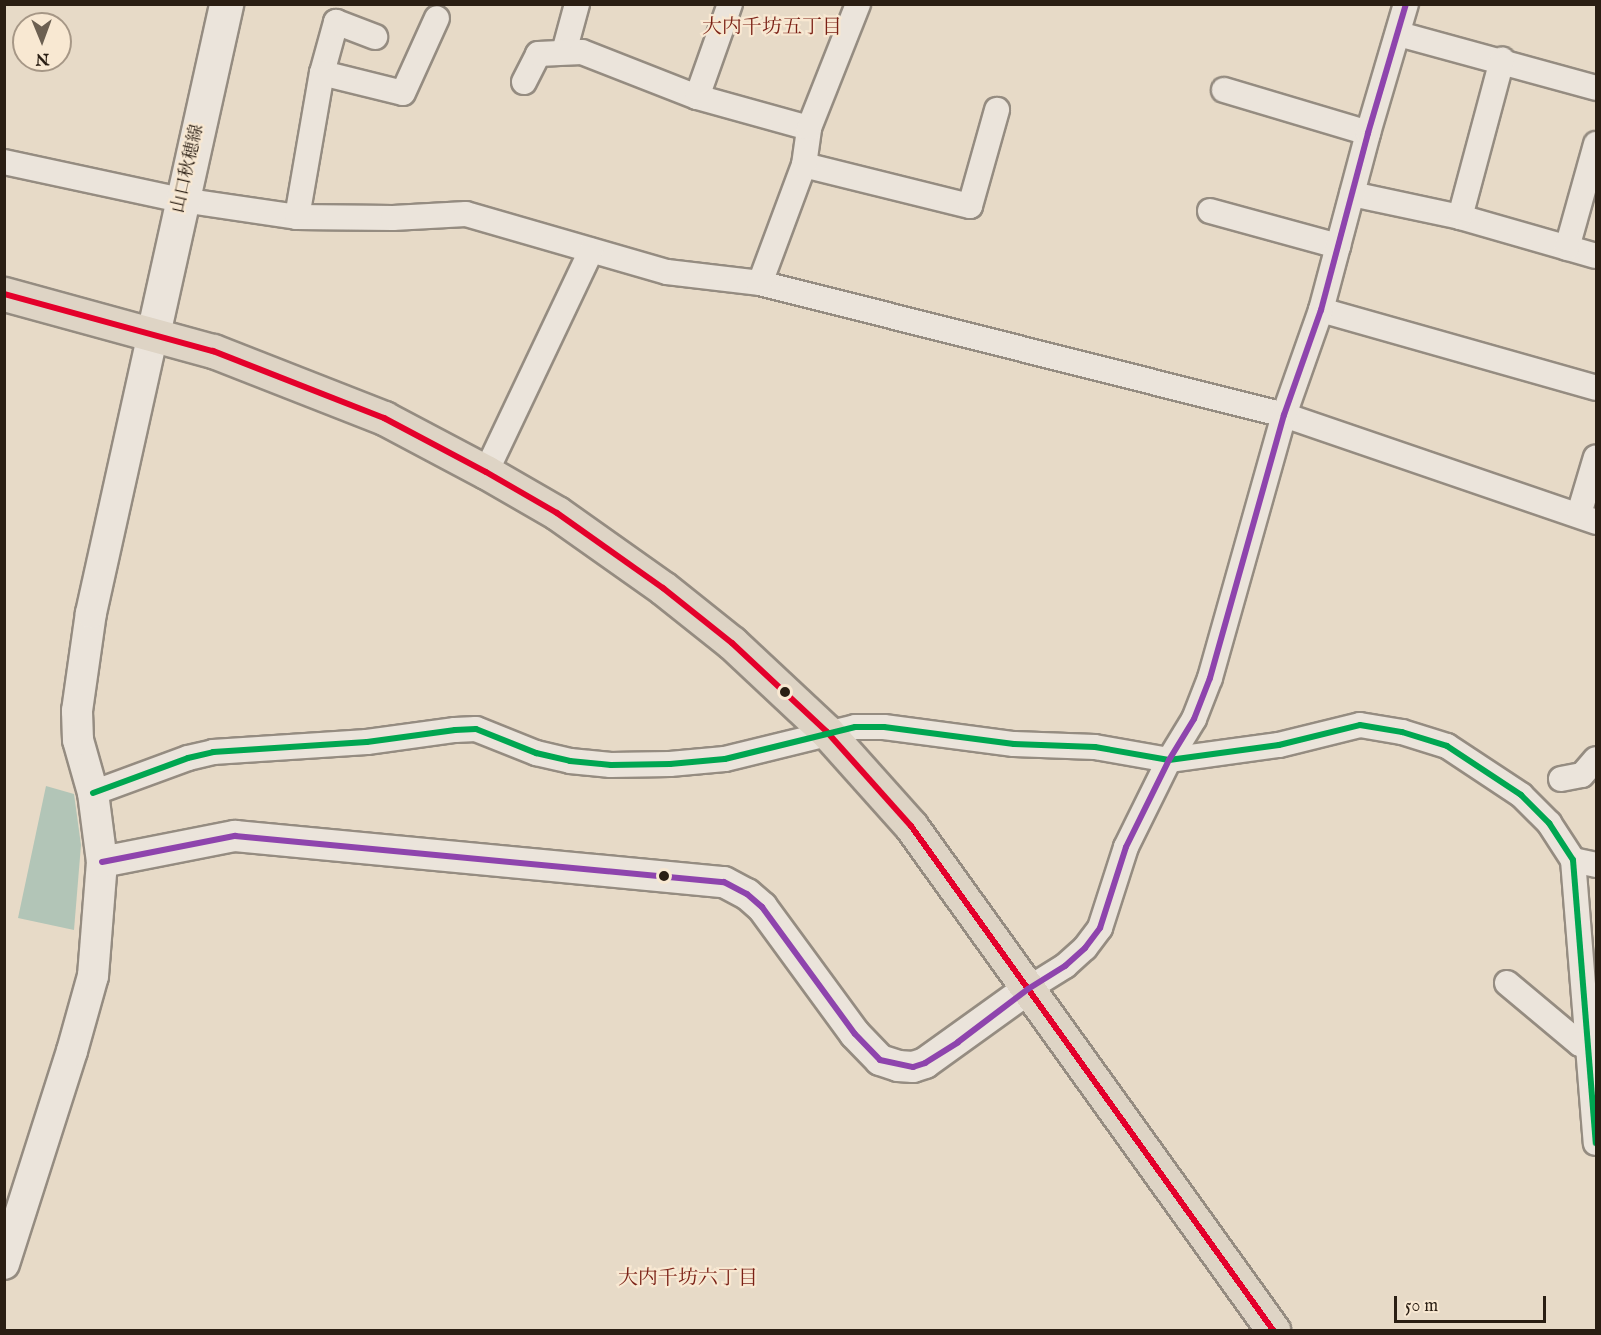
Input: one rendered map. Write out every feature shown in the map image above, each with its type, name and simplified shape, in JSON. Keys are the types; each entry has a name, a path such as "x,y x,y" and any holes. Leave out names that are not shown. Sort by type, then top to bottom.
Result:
{"main road":[{"name":"山口秋穂線","path":"153,334 226,4"},
{"path":"4,294 213,351 310,387 384,418 557,513 663,588 732,643 827,732 911,826 1273,1330"}],"street":[{"path":"564,52 577,4"},
{"path":"697,97 730,4"},
{"path":"760,283 804,165 809,128 858,4"},
{"path":"102,862 235,836 724,882 747,894 762,907 855,1034 880,1060 898,1066 913,1067 925,1063 1028,989 1065,966 1085,948 1100,928 1126,847 1169,760 1194,719 1210,678 1284,415 1321,310 1368,133 1406,4"},
{"path":"322,73 403,93 437,18"},
{"path":"297,217 322,73 336,22 375,37"},
{"path":"1399,34 1502,60 1596,88"},
{"path":"524,82 538,54 582,52 697,97 809,128"},
{"path":"1460,217 1502,60"},
{"path":"1224,90 1368,133"},
{"path":"804,165 970,206 997,110"},
{"path":"1567,248 1596,144"},
{"path":"4,162 182,200 297,217 393,218 466,214 667,272 760,283 1284,415 1588,518 1596,457"},
{"path":"1352,194 1460,217 1596,256"},
{"path":"1210,211 1338,246"},
{"path":"486,472 591,251"},
{"path":"1321,310 1596,388"},
{"path":"4,1264 69,1062 93,976 102,862 93,794 78,740 77,711 84,655 153,334"},
{"path":"93,794 188,758 213,752 367,742 476,729 536,753 570,761 611,765 670,764 725,759 827,732 855,727 884,727 1014,744 1095,747 1169,760 1279,745 1360,725 1401,732 1447,746 1521,795 1585,863 1587,1045 1596,1143"},
{"path":"1561,779 1582,775 1596,759"},
{"path":"1507,983 1580,1044 1587,1045"}],"shaded area":[{"path":"46,786 74,794 81,845 74,930 18,918"}],"transit line":[{"path":"102,862 235,836 724,882 747,894 762,907 855,1034 880,1060 913,1067 925,1063 958,1042 1028,989 1065,966 1085,948 1100,928 1126,847 1169,760 1194,719 1210,678 1284,415 1321,310 1368,133 1406,4"},
{"path":"4,294 213,351 384,418 557,513 663,588 732,643 827,732 911,826 1273,1330"},
{"name":"50","path":"93,793 188,758 213,752 367,742 476,729 536,753 570,761 611,765 670,764 725,759 855,727 884,727 1014,744 1095,747 1169,760 1279,745 1360,725 1402,732 1447,746 1521,795 1549,823 1573,860 1596,1143"}],"district":[{"name":"大内千坊五丁目","path":"772,27"},
{"name":"大内千坊六丁目","path":"688,1278"}]}
